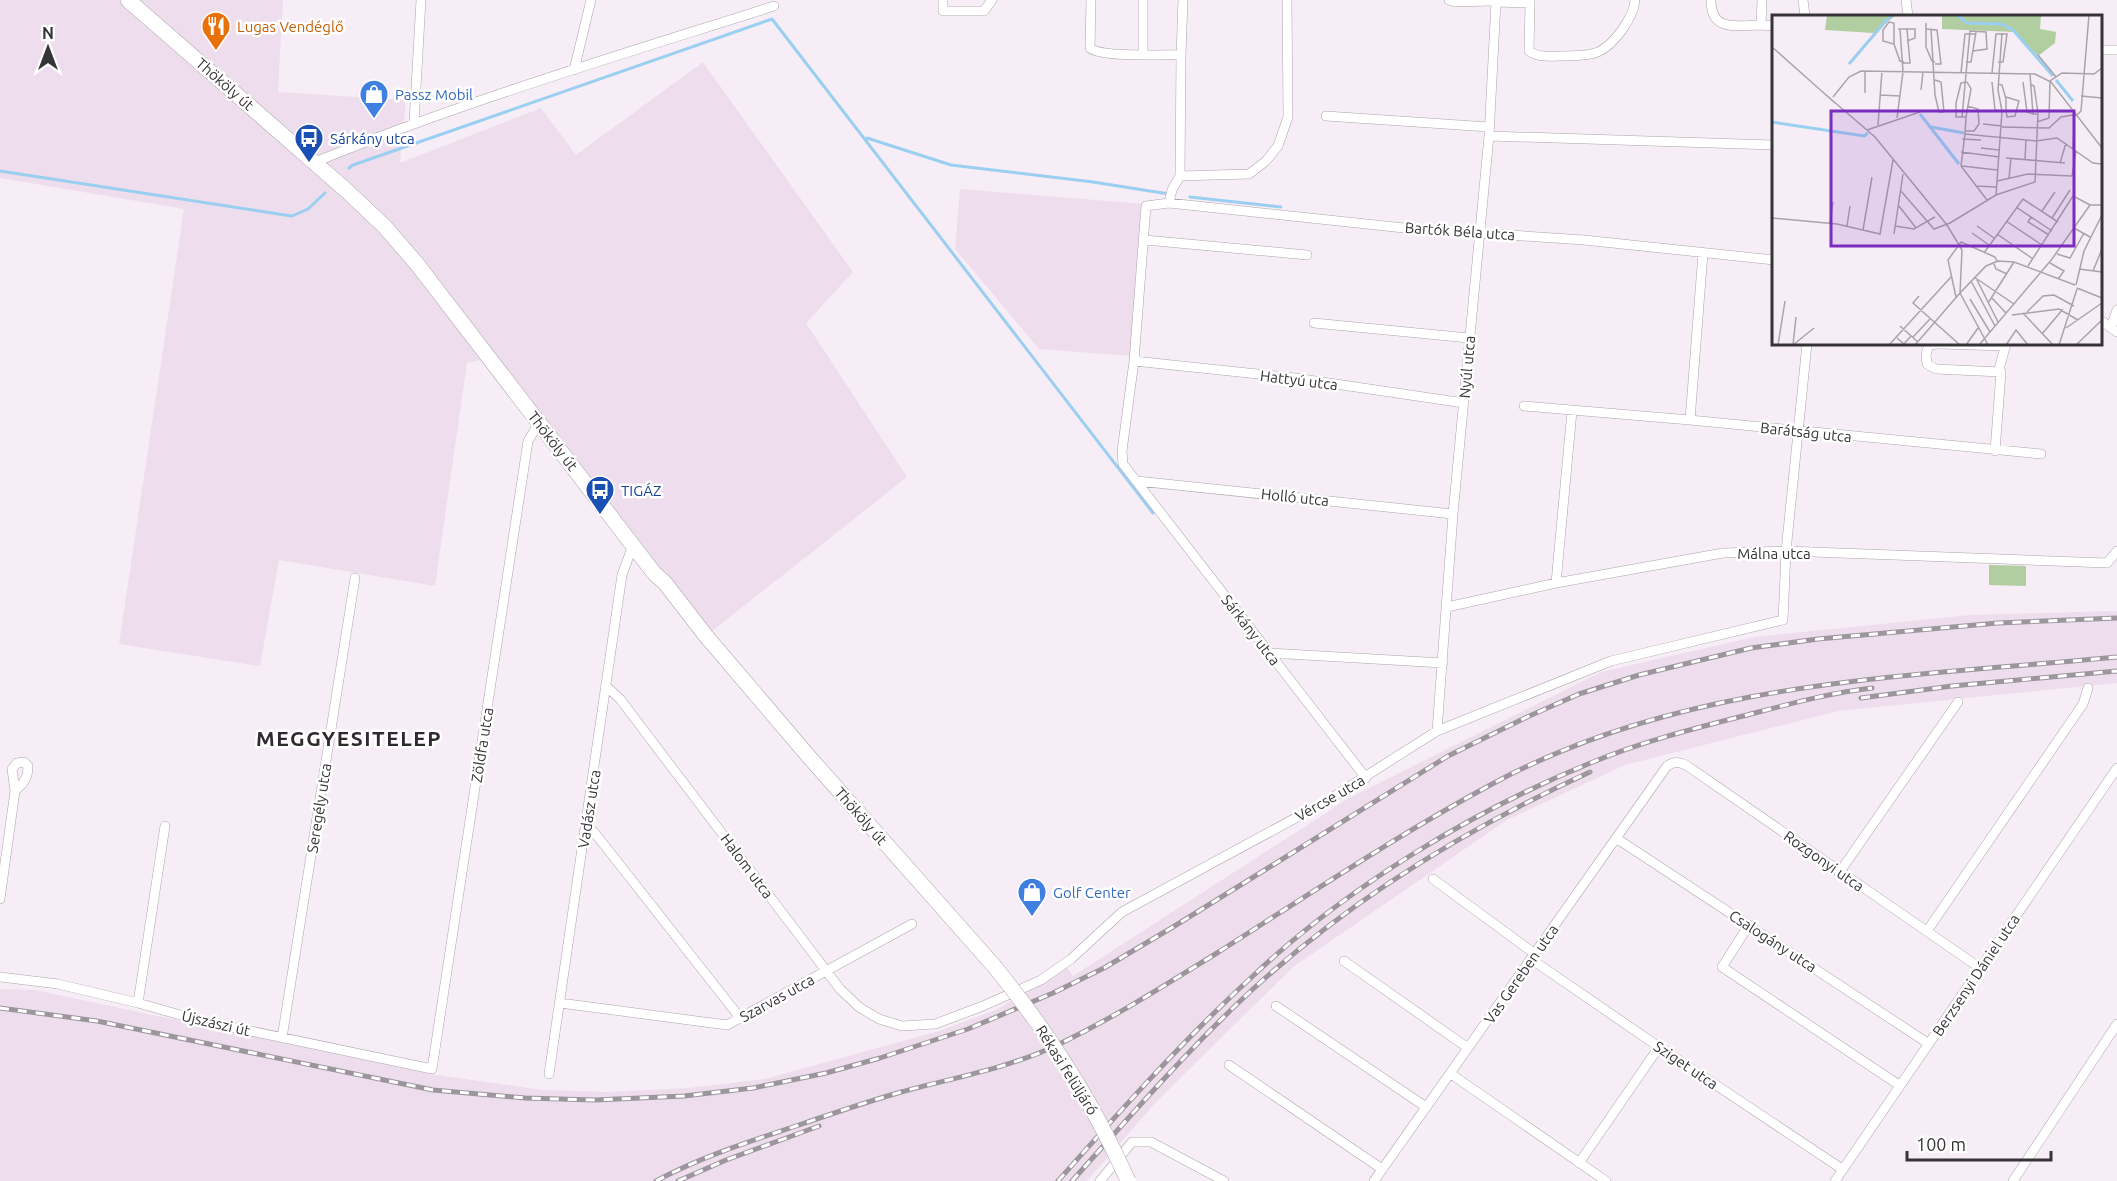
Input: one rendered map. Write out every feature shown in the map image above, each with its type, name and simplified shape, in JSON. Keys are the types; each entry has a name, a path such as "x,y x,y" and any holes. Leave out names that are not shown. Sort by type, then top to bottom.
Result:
{"main road":[{"name":"Thököly út","path":"128,0 315,162 386,227 706,636 803,750 994,966"},
{"name":"Rékasi felüljáró","path":"994,966 1050,1039 1110,1142 1128,1181"}],"street":[{"path":"414,123 422,0"},
{"path":"574,70 591,0"},
{"path":"943,0 943,11 984,11 992,0"},
{"path":"1091,0 1090,48 1096,52 1181,55"},
{"path":"1143,0 1143,53"},
{"path":"1169,203 1172,190 1180,176 1183,0"},
{"path":"1180,176 1249,174 1278,146 1288,117 1287,0"},
{"path":"1449,0 1455,2 1530,1 1529,51 1541,57 1585,55 1598,52 1608,44 1629,19 1635,0"},
{"path":"1711,0 1714,19 1722,24 1772,26"},
{"path":"1761,25 1762,0"},
{"path":"1803,0 1804,15"},
{"path":"1906,0 1908,15"},
{"name":"Nyúl utca","path":"1437,731 1469,338 1489,131 1492,1"},
{"path":"315,162 414,123 774,6"},
{"path":"1326,116 1489,131 1772,145"},
{"name":"Bartók Béla utca","path":"1146,206 1169,203 1404,228 1584,240 1772,260"},
{"name":"Sárkány utca","path":"1146,206 1134,361 1122,452 1123,464 1366,778"},
{"path":"1145,240 1307,255"},
{"path":"1690,420 1703,252"},
{"path":"2114,330 2117,310"},
{"path":"1314,323 1469,338"},
{"path":"1786,551 1807,345"},
{"path":"1929,345 1926,354 1927,364 1936,369 2001,372"},
{"path":"1995,451 2001,372 1999,369 2005,345"},
{"name":"Hattyú utca","path":"1134,361 1295,378 1464,403"},
{"name":"Barátság utca","path":"1524,406 2041,454"},
{"path":"1556,583 1572,411"},
{"name":"Zöldfa utca","path":"432,1069 528,441 539,423"},
{"name":"Holló utca","path":"1137,481 1454,514"},
{"name":"Vadász utca","path":"549,1074 622,575 633,545"},
{"name":"Málna utca","path":"1447,607 1556,583 1723,553 1786,551 2107,563 2117,551"},
{"name":"Vércse utca","path":"902,1026 935,1024 1041,980 1071,959 1122,912 1315,808 1366,778 1437,731 1611,661 1782,620 1786,551"},
{"name":"Seregély utca","path":"282,1038 355,578"},
{"path":"1268,653 1443,663"},
{"name":"Halom utca","path":"607,687 620,699 840,989 859,1007 879,1019 902,1026"},
{"path":"1927,931 2083,704 2088,688"},
{"path":"1839,873 1959,702"},
{"name":"Rozgonyi utca","path":"1667,766 1679,762 1686,765 1839,873 1980,968"},
{"name":"Vas Gereben utca","path":"1374,1181 1667,766"},
{"name":"Berzsenyi Dániel utca","path":"1835,1181 2117,768"},
{"path":"0,899 15,791"},
{"path":"138,1003 165,826"},
{"path":"586,826 594,832 741,1019"},
{"name":"Csalogány utca","path":"1616,838 1929,1044"},
{"name":"Sziget utca","path":"1433,879 1533,957 1659,1047 1842,1170"},
{"name":"Szarvas utca","path":"560,1003 727,1025 912,924"},
{"path":"1749,925 1722,967 1899,1085"},
{"path":"1344,961 1468,1048"},
{"name":"Újszászi út","path":"0,977 58,984 198,1020 432,1069"},
{"path":"1276,1006 1426,1107"},
{"path":"2013,1181 2117,1024"},
{"path":"1579,1163 1659,1047"},
{"path":"1229,1065 1382,1169"},
{"path":"1451,1074 1606,1181"},
{"path":"1100,1181 1132,1142 1151,1142 1224,1181"}],"shaded area":[{"path":"0,0 283,0 278,92 406,100 400,163 541,108 576,155 703,62 853,272 806,323 907,477 706,636 489,358 467,363 435,586 279,560 260,666 119,644 184,209 0,178"},
{"path":"960,189 1144,204 1132,356 1039,349 955,249"},
{"path":"2117,611 2117,683 1838,711 1625,765 1507,820 1293,967 1157,1101 1087,1181 0,1181 0,989 35,990 436,1075 543,1090 607,1092 689,1088 765,1079 939,1031 998,1009 1065,965 1073,976 1349,798 1601,672 1754,637 1970,615"}],"green space":[{"path":"1989,565 2026,566 2026,586 1989,585"}],"waterway":[{"path":"349,168 772,19 1153,513"},
{"path":"867,138 951,165 1093,182 1169,194"},
{"path":"0,171 292,216 308,209 325,193"},
{"path":"1190,197 1281,207"}],"railway":[{"path":"0,1008 97,1021 433,1090 525,1098 595,1100 684,1096 753,1088 826,1073 880,1058 968,1029 1053,993 1104,968 1173,927 1448,756 1579,694 1639,675 1751,648 1818,639 1998,623 2117,618"},
{"path":"656,1181 707,1157 848,1108 1016,1061 1053,1047 1156,990 1423,823 1494,783 1567,749 1642,723 1719,703 1798,689 1878,678 2117,657"},
{"path":"1861,698 1952,686 2117,671"},
{"path":"1058,1181 1178,1050 1228,999 1290,943 1329,911 1458,827 1548,781 1630,748 1667,736 1823,696 1872,688"},
{"path":"1072,1181 1214,1026 1275,969 1316,936 1359,904 1448,846 1590,772"},
{"path":"678,1181 726,1160 819,1126"}],"place":[{"name":"Lugas Vendéglő","path":"216,52"},
{"name":"Passz Mobil","path":"374,120"},
{"name":"Sárkány utca","path":"309,164"},
{"name":"TIGÁZ","path":"600,516"},
{"name":"Golf Center","path":"1032,918"}],"district":[{"name":"MEGGYESITELEP","path":"349,738"}]}
